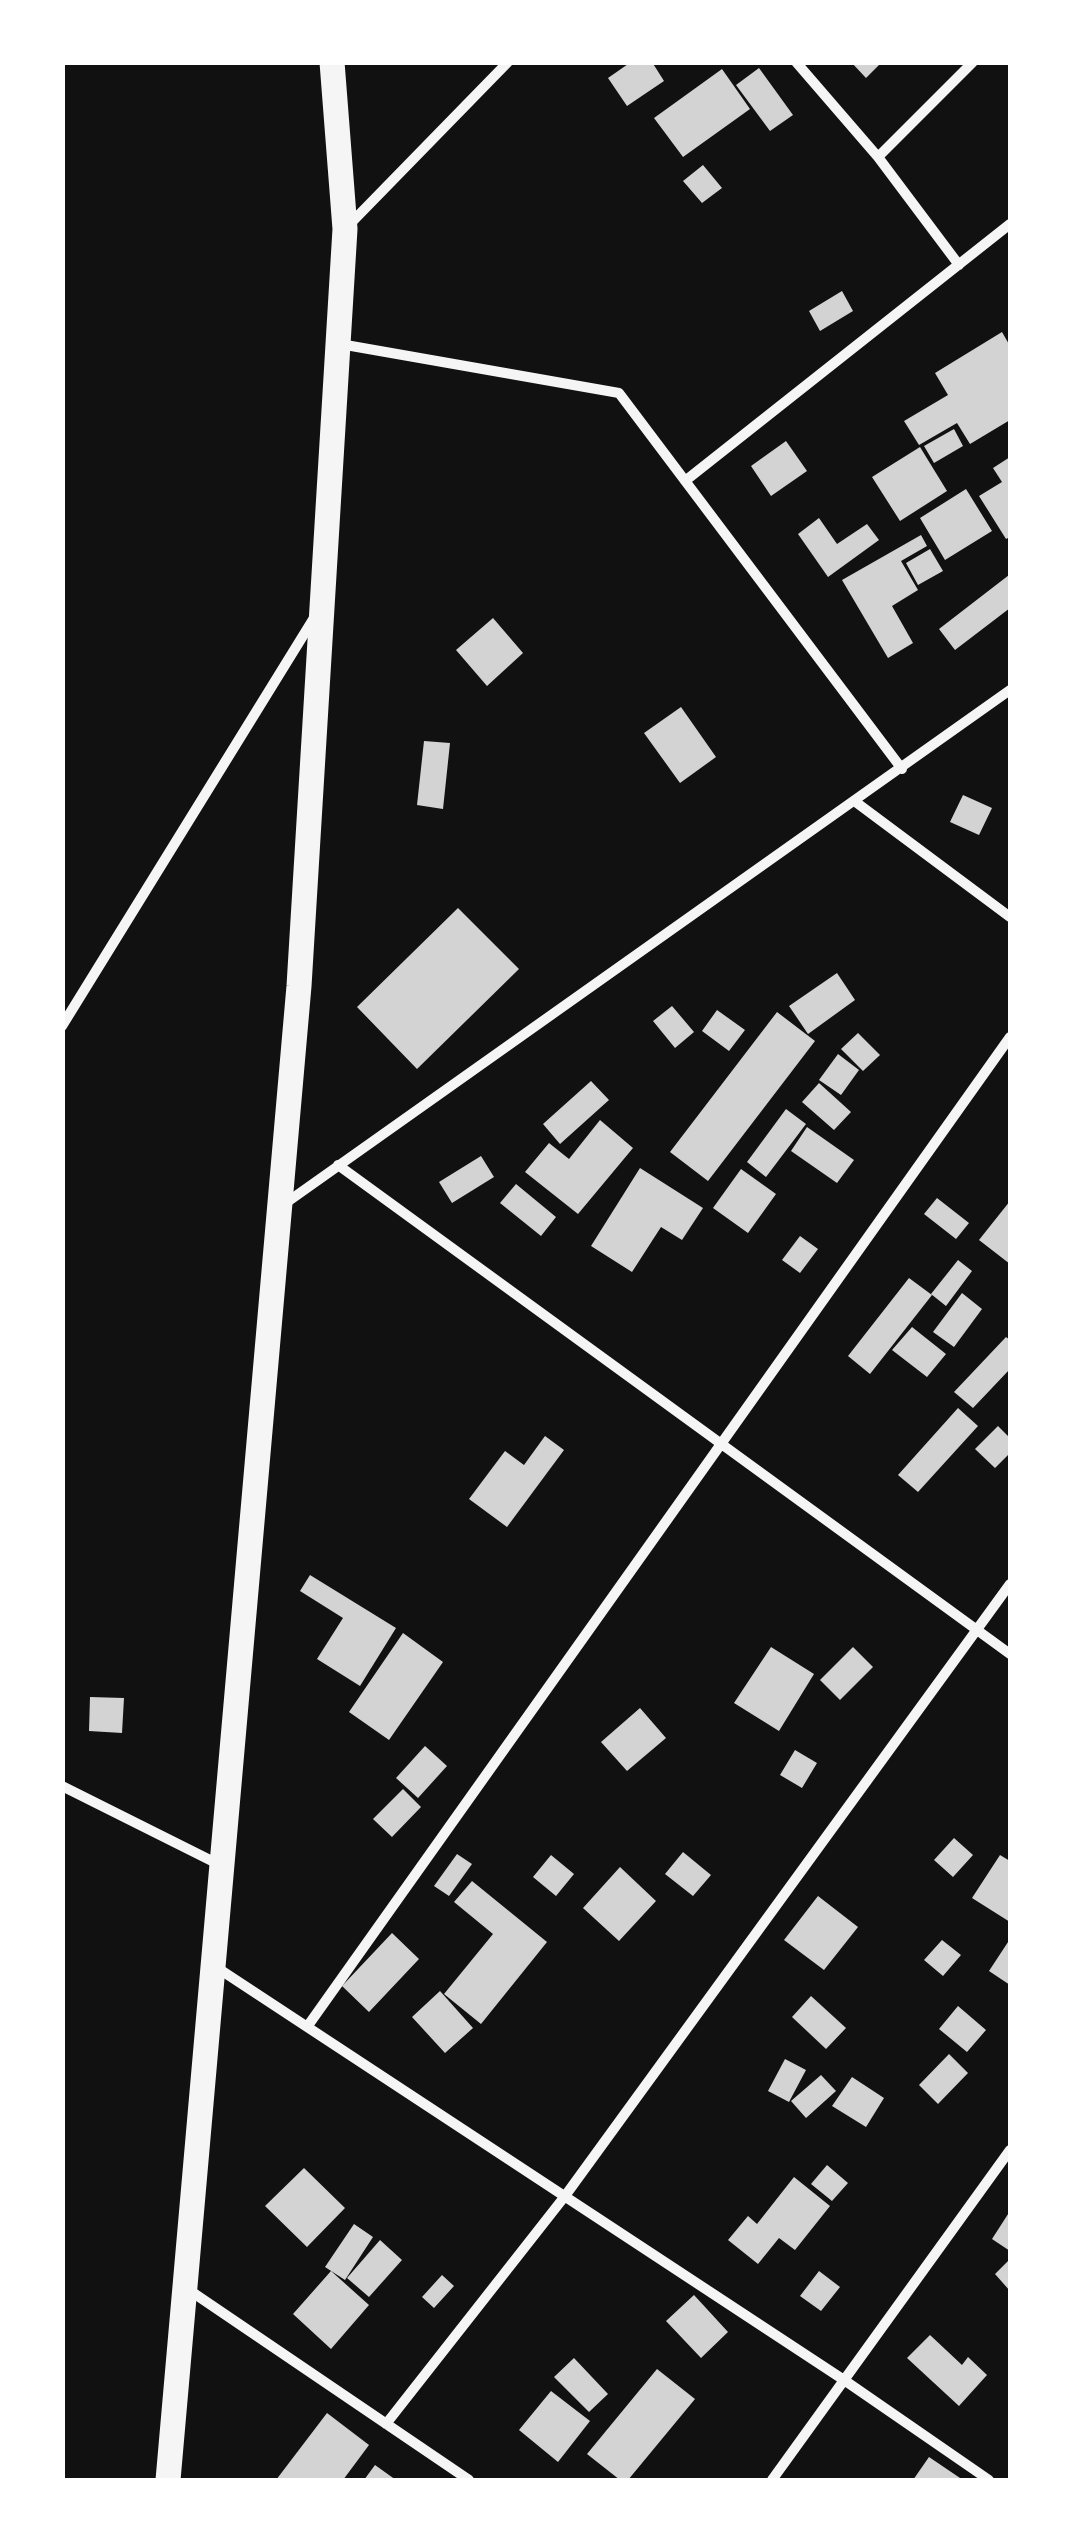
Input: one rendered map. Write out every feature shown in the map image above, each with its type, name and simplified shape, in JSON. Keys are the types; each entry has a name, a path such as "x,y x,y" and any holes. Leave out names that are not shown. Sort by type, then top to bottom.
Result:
{"main road":[{"path":"168,2480 299,986 345,229 332,62"}],"street":[{"path":"345,229 508,62"},
{"path":"796,62 878,158 959,264"},
{"path":"878,158 974,62"},
{"path":"685,480 1010,224"},
{"path":"338,344 619,393 902,770"},
{"path":"62,1026 322,605"},
{"path":"278,1208 856,803 1010,690"},
{"path":"856,803 1010,917"},
{"path":"306,2026 1010,1037"},
{"path":"338,1165 1010,1654"},
{"path":"386,2424 564,2196 1010,1584"},
{"path":"62,1786 221,1866"},
{"path":"212,1965 844,2380 989,2480"},
{"path":"772,2480 1010,2150"},
{"path":"184,2287 469,2480"}],"building":[{"path":"631,62 652,62 664,81 627,106 608,78"},
{"path":"851,62 882,62 866,78"},
{"path":"759,68 793,115 770,131 736,85"},
{"path":"722,69 750,109 683,157 654,118"},
{"path":"703,165 722,188 702,203 683,181"},
{"path":"842,291 853,311 820,331 809,311"},
{"path":"1002,332 1010,346 1010,420 970,444 957,423 919,445 904,421 948,395 935,373"},
{"path":"954,429 963,446 934,463 924,446"},
{"path":"786,441 807,471 771,496 751,466"},
{"path":"920,447 947,491 900,521 872,477"},
{"path":"1010,457 1010,537 1006,539 979,496 1002,482 993,468"},
{"path":"966,489 992,531 945,560 920,518"},
{"path":"819,518 837,544 867,524 879,540 828,577 798,534"},
{"path":"921,535 927,546 901,561 918,590 892,606 913,643 888,658 842,580"},
{"path":"930,549 943,571 918,585 906,563"},
{"path":"1009,575 1010,608 955,650 939,629"},
{"path":"493,618 523,653 487,686 456,650"},
{"path":"681,707 716,757 680,783 644,733"},
{"path":"424,741 450,743 443,809 417,805"},
{"path":"963,795 992,808 979,835 950,822"},
{"path":"458,908 519,969 417,1069 357,1007"},
{"path":"837,973 855,1000 808,1034 789,1006"},
{"path":"672,1006 694,1032 675,1048 653,1021"},
{"path":"717,1010 745,1030 729,1051 702,1031"},
{"path":"777,1012 815,1041 708,1181 670,1152"},
{"path":"858,1033 880,1055 863,1071 841,1049"},
{"path":"838,1054 859,1070 841,1095 819,1080"},
{"path":"591,1081 609,1100 560,1144 543,1124"},
{"path":"819,1083 851,1112 834,1130 802,1102"},
{"path":"786,1109 806,1124 766,1177 747,1162"},
{"path":"600,1120 633,1148 578,1214 525,1172 549,1143 569,1159"},
{"path":"807,1127 854,1160 837,1183 791,1151"},
{"path":"481,1156 494,1177 452,1203 439,1182"},
{"path":"640,1168 703,1208 682,1240 661,1227 632,1272 591,1246"},
{"path":"741,1169 776,1194 748,1233 713,1208"},
{"path":"516,1184 556,1217 541,1236 500,1203"},
{"path":"937,1198 969,1223 956,1239 924,1214"},
{"path":"1010,1201 1010,1264 979,1240"},
{"path":"800,1236 818,1249 800,1273 782,1260"},
{"path":"958,1260 972,1271 946,1306 931,1294"},
{"path":"909,1278 932,1295 870,1374 848,1356"},
{"path":"962,1293 982,1309 954,1347 933,1332"},
{"path":"912,1327 946,1354 927,1377 892,1350"},
{"path":"1006,1337 1010,1340 1010,1369 973,1408 954,1392"},
{"path":"958,1408 978,1426 918,1492 898,1475"},
{"path":"998,1426 1010,1438 1010,1453 995,1468 975,1449"},
{"path":"545,1436 564,1450 507,1527 469,1499 505,1451 524,1465"},
{"path":"310,1575 396,1628 360,1686 317,1659 343,1618 300,1591"},
{"path":"403,1633 443,1662 389,1740 349,1712"},
{"path":"771,1647 814,1674 779,1731 734,1703"},
{"path":"853,1647 873,1667 840,1700 820,1680"},
{"path":"90,1697 124,1698 122,1733 89,1731"},
{"path":"640,1708 666,1738 627,1771 601,1742"},
{"path":"425,1746 447,1766 418,1798 396,1778"},
{"path":"795,1750 817,1763 802,1788 780,1775"},
{"path":"403,1789 421,1807 392,1837 373,1819"},
{"path":"954,1838 973,1855 953,1877 934,1860"},
{"path":"683,1852 711,1875 693,1896 665,1874"},
{"path":"457,1854 472,1864 449,1896 434,1886"},
{"path":"551,1855 574,1874 556,1896 533,1877"},
{"path":"1000,1855 1010,1861 1010,1922 972,1898"},
{"path":"620,1867 656,1901 619,1941 583,1908"},
{"path":"472,1881 547,1942 481,2024 444,1994 493,1934 454,1902"},
{"path":"818,1896 858,1927 824,1970 784,1940"},
{"path":"392,1933 419,1959 369,2012 342,1986"},
{"path":"1010,1939 1010,1985 989,1971"},
{"path":"942,1940 961,1955 943,1976 924,1960"},
{"path":"440,1991 473,2028 445,2053 412,2017"},
{"path":"811,1996 846,2028 826,2049 792,2017"},
{"path":"958,2006 986,2030 967,2052 939,2029"},
{"path":"949,2054 968,2073 938,2104 919,2085"},
{"path":"785,2059 806,2070 789,2102 768,2091"},
{"path":"821,2075 836,2091 806,2118 791,2101"},
{"path":"852,2077 884,2098 866,2127 832,2106"},
{"path":"827,2165 848,2183 832,2201 811,2184"},
{"path":"304,2168 345,2208 307,2247 265,2206"},
{"path":"794,2177 830,2206 795,2250 779,2238 758,2264 728,2240 748,2216 757,2224"},
{"path":"1010,2211 1010,2251 992,2239"},
{"path":"354,2224 373,2237 345,2280 325,2267"},
{"path":"380,2240 402,2260 369,2297 347,2278"},
{"path":"1010,2259 1010,2291 995,2274"},
{"path":"331,2271 369,2305 331,2349 293,2314"},
{"path":"819,2271 840,2287 821,2311 800,2296"},
{"path":"442,2275 454,2286 434,2308 422,2297"},
{"path":"694,2295 728,2332 701,2358 666,2321"},
{"path":"930,2335 962,2365 968,2357 987,2375 959,2406 907,2358"},
{"path":"574,2358 608,2394 589,2412 554,2377"},
{"path":"657,2369 695,2399 628,2480 620,2480 587,2454"},
{"path":"551,2391 590,2421 558,2462 519,2430"},
{"path":"327,2413 369,2445 343,2480 276,2480"},
{"path":"929,2457 963,2480 913,2480"},
{"path":"375,2465 396,2480 364,2480"}]}
